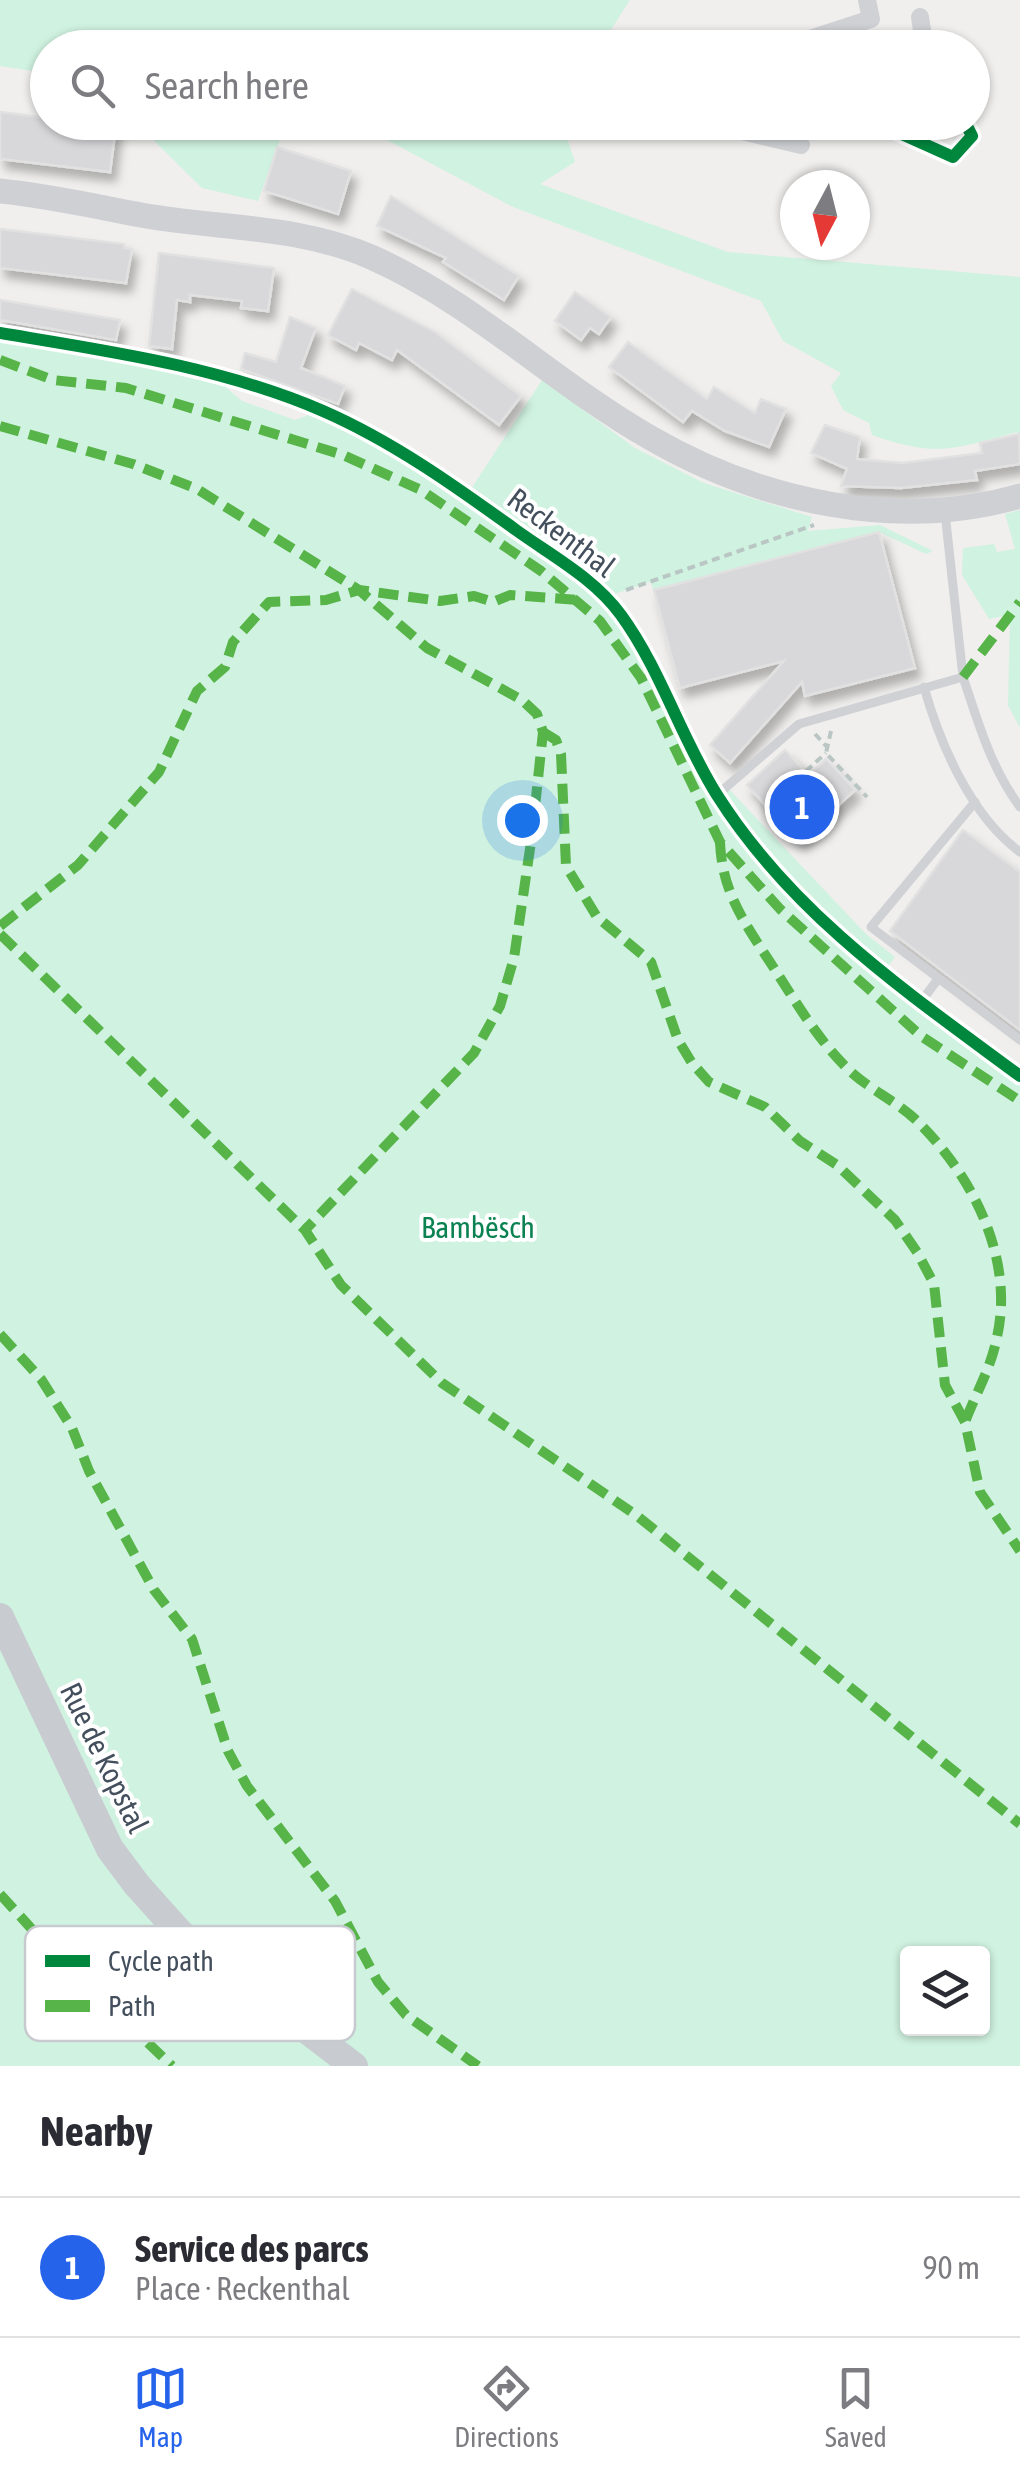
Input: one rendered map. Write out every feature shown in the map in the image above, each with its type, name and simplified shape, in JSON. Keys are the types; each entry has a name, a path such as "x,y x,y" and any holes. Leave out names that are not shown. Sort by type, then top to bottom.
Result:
{"main road":[{"path":"0,190 307,236 368,256 440,292 648,437 712,468 776,492 837,506 888,512 944,510 1020,496"},
{"name":"Rue de Kopstal","path":"0,1617 110,1849 174,1926"},
{"name":"Rue de Kopstal","path":"321,2041 354,2066"}],"street":[{"path":"822,30 869,9"},
{"path":"920,17 921,30"},
{"path":"783,140 801,144"},
{"path":"916,140 954,157 969,140"},
{"name":"Reckenthal","path":"0,334 211,374 321,410 374,436 582,575 622,616 717,795 760,857 802,903 920,1003 1020,1076"}],"lane":[{"path":"944,510 962,677 983,740 1004,786 1020,807"},
{"path":"717,795 798,724 962,677"},
{"path":"924,687 933,720 975,802 1020,852"},
{"path":"975,802 872,927 1020,1040"},
{"path":"920,1003 938,979"}],"path":[{"path":"606,598 770,539 808,531 837,506"},
{"path":"806,770 826,753 834,711"},
{"path":"826,753 867,798"}],"green space":[{"path":"0,0 630,0 611,30 30,30 30,70 0,66"},
{"path":"153,140 280,140 258,201 202,188"},
{"path":"387,140 568,140 575,162 540,184 728,252 780,256 780,260 1020,277 1020,438 1017,432 929,449 872,435 869,423 843,410 831,386 841,373 783,341 761,301 513,207"},
{"name":"Bambësch","path":"0,333 211,374 242,401 295,420 321,410 467,495 542,380 635,448 704,483 812,517 808,531 880,525 933,551 926,554 879,532 654,590 650,582 606,597 717,794 727,787 866,934 895,957 883,974 1020,1076 1020,2066 0,2066"},
{"path":"1020,510 1020,728 1008,705 1010,615 989,619 962,575 963,548 994,544 997,552 1015,549 1005,514"}],"building":[{"path":"0,112 30,116 30,140 114,140 110,172 0,159"},
{"path":"277,147 351,171 338,214 264,191"},
{"path":"391,196 519,276 504,300 443,262 446,258 377,226"},
{"path":"0,229 124,244 124,248 132,249 126,283 0,268"},
{"path":"159,253 274,268 268,311 241,308 242,301 190,295 190,302 177,300 172,349 149,346"},
{"path":"352,289 435,332 521,396 499,425 397,350 392,360 359,343 356,350 328,335"},
{"path":"575,292 611,317 599,334 590,328 581,340 555,321"},
{"path":"0,300 120,320 116,340 0,320"},
{"path":"290,317 316,328 301,368 345,386 338,404 241,369 245,353 276,362"},
{"path":"628,342 707,399 714,387 755,413 761,399 786,409 769,447 725,431 692,411 683,422 609,367"},
{"path":"825,425 860,437 857,459 903,463 982,453 980,443 1019,434 1020,464 975,471 977,480 901,488 841,486 847,469 811,453"},
{"path":"879,532 915,668 805,696 802,682 730,763 710,745 784,661 680,688 654,590"},
{"path":"785,750 808,775 826,759 855,790 799,842 747,785"},
{"path":"963,830 1020,872 1020,1030 890,931"}],"marked path":[{"path":"0,360 53,380 126,388 343,455 421,490 541,571 600,621 641,678 720,842 780,909 921,1036 1020,1101"},
{"path":"0,426 133,464 197,489 359,590 427,648 522,700 537,714 543,732 532,835 514,958 500,1006 474,1053 305,1230"},
{"path":"0,926 78,865 159,772 197,691 225,667 233,642 269,602 326,600 359,590 440,601 474,596 493,602 510,595 579,600"},
{"path":"963,677 1020,602"},
{"path":"543,732 556,740 561,754 566,866 597,917 651,962 678,1040 692,1063 709,1082 765,1107 800,1141 837,1165 895,1220 917,1252 934,1284 945,1385 965,1422 980,1492 1020,1551"},
{"path":"720,842 735,904 812,1026 851,1072 915,1119 935,1141 954,1165 984,1218 1000,1277 1001,1307 991,1359 965,1422"},
{"path":"0,934 305,1230 341,1285 442,1383 636,1515 1020,1824"},
{"path":"0,1334 41,1379 72,1428 89,1471 154,1590 192,1639 228,1751 247,1786 335,1901 348,1926"},
{"path":"0,1894 29,1926"},
{"path":"355,1939 378,1982 406,2015 478,2066"},
{"path":"146,2041 172,2066"}],"cycle path":[{"path":"915,140 953,157 968,140"},
{"path":"0,333 205,372 323,411 422,465 572,568 621,615 648,658 717,795 781,878 855,949 1020,1076"}],"place":[{"name":"Service des parcs","path":"802,807"}]}
